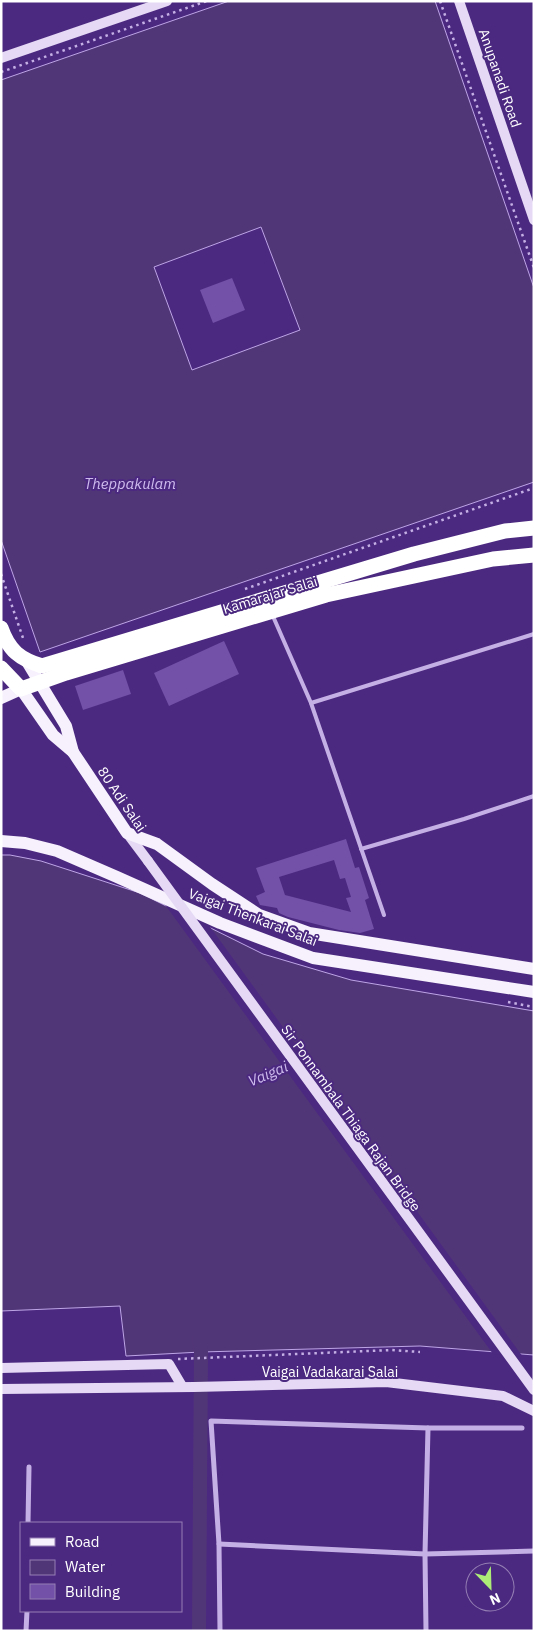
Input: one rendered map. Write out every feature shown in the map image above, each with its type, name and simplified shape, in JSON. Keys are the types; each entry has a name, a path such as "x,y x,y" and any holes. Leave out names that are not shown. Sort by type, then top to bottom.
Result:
{"highway":[{"name":"Kamarajar Salai","path":"21,688 423,552 505,531 534,528"},
{"name":"Kamarajar Salai","path":"26,660 42,666 268,604 326,595 493,559 534,556"},
{"path":"1,628 7,643 26,660"},
{"path":"1,668 21,688"}],"main road":[{"name":"80 Adi Salai","path":"26,660 66,726 73,752"},
{"name":"80 Adi Salai","path":"21,688 53,735 73,752 127,833"},
{"path":"1,698 21,688"},
{"name":"Vaigai Thenkarai Salai","path":"127,833 157,844 259,915 309,933 534,968"},
{"name":"Vaigai Thenkarai Salai","path":"1,840 26,843 57,851 220,923 313,958 534,992"}],"street":[{"path":"1,58 138,6 167,1"},
{"name":"Anupanadi Road","path":"459,1 534,220"},
{"name":"80 Adi Salai","path":"127,833 148,861"},
{"name":"Sir Ponnambala Thiaga Rajan Bridge","path":"148,861 534,1390"},
{"path":"1,1368 169,1364 182,1386"},
{"name":"Vaigai Vadakarai Salai","path":"1,1389 211,1387 386,1382 502,1396 534,1411"},
{"path":"220,1631 219,1544 210,1421 428,1428 522,1428"},
{"path":"426,1631 425,1554 428,1428"},
{"path":"28,1522 29,1467"},
{"path":"219,1544 425,1554 534,1551"},
{"path":"26,1631 27,1612"}],"lane":[{"path":"268,604 312,703 384,914"},
{"path":"312,703 534,634"},
{"path":"361,850 534,796"}],"path":[{"path":"1,72 207,1"},
{"path":"440,1 534,268"},
{"path":"241,590 534,488"},
{"path":"1,574 25,644"},
{"path":"189,1358 392,1350 420,1352"}],"water":[{"name":"Theppakulam","path":"229,1 435,1 534,288 534,482 40,652 1,540 1,80","holes":["261,227 300,330 192,370 154,267"]},
{"name":"Vaigai","path":"1,855 41,861 140,893 263,954 351,980 534,1011 534,1355 420,1346 126,1356 120,1306 1,1311"}],"pier":[{"path":"163,902 208,924 523,1357 493,1354"}],"building":[{"path":"232,278 245,310 213,323 200,290"},
{"path":"224,641 239,674 169,706 154,673"},
{"path":"123,670 131,694 83,710 75,686"},
{"path":"346,839 355,868 359,867 369,898 365,900 374,929 360,933 339,930 288,917 279,913 277,908 260,905 256,896 265,892 256,868","holes":["334,860 340,879 345,878 351,897 346,898 351,912 285,895 279,877"]}],"waterway":[{"path":"199,1334 201,1352 199,1631"}]}
